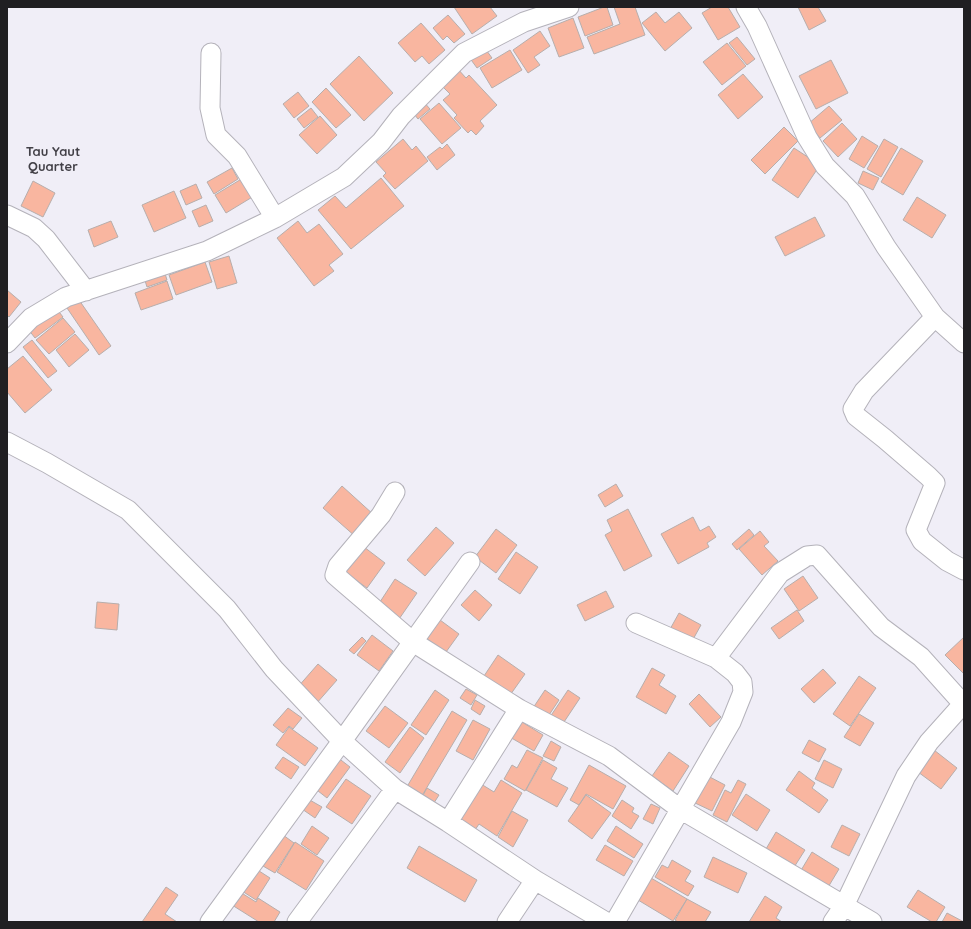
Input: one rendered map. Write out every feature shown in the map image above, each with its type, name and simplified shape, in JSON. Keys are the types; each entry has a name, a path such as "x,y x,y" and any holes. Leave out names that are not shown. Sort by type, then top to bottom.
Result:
{"street":[{"path":"7,343 31,318 66,297 207,251 276,218 344,177 381,142 401,116 464,53 524,22 569,7"},
{"path":"746,7 757,26 807,137 825,166 855,196 886,247 935,317 964,343"},
{"path":"211,53 210,108 216,134 237,156 276,218"},
{"path":"7,215 34,228 46,240 86,291"},
{"path":"935,317 864,391 854,409 856,416 896,448 935,483 916,530 922,541 947,561 964,570"},
{"path":"7,442 47,463 128,510 226,609 274,669 342,741 395,789 448,822 535,880 606,922"},
{"path":"395,492 381,515 338,566 335,575 414,642 519,709 609,756 680,809 872,922"},
{"path":"716,658 780,573 807,556 817,554 881,627 921,658 964,705 930,742 906,776 844,906 833,922"},
{"path":"210,922 414,642 470,562"},
{"path":"615,922 731,722 743,692 742,682 716,658 636,623"},
{"path":"448,822 519,709"},
{"path":"297,922 395,789"},
{"path":"507,922 535,880"}],"building":[{"path":"454,7 490,7 497,16 472,34"},
{"path":"607,7 613,25 585,36 578,17"},
{"path":"614,7 635,7 645,35 594,54 587,37 620,24"},
{"path":"712,7 728,7 740,27 718,40 702,13"},
{"path":"798,7 818,7 826,21 809,30"},
{"path":"656,12 665,23 679,12 692,28 665,51 642,23"},
{"path":"448,15 465,34 454,43 447,36 443,40 433,28"},
{"path":"573,18 584,48 559,57 548,28"},
{"path":"421,23 445,50 429,64 422,56 415,62 398,43"},
{"path":"540,31 550,46 534,57 540,65 528,73 513,50"},
{"path":"737,37 755,59 747,65 729,43"},
{"path":"727,43 746,66 722,85 703,62"},
{"path":"484,47 492,58 477,68 469,57"},
{"path":"510,50 522,70 492,88 480,68"},
{"path":"359,56 393,93 364,121 330,84"},
{"path":"831,60 848,93 816,109 799,76"},
{"path":"457,68 466,78 469,75 497,105 480,121 484,126 476,135 471,130 468,133 454,118 457,115 443,100 450,94 440,84"},
{"path":"743,74 763,97 738,119 718,95"},
{"path":"326,88 351,115 336,128 312,102"},
{"path":"298,92 309,106 294,118 283,104"},
{"path":"422,100 430,109 418,119 411,110"},
{"path":"439,103 461,128 442,144 420,119"},
{"path":"829,106 842,120 820,138 808,124"},
{"path":"311,108 318,117 304,128 297,119"},
{"path":"320,116 337,135 317,154 299,135"},
{"path":"842,123 857,139 838,157 823,141"},
{"path":"784,127 798,141 765,174 751,160"},
{"path":"862,136 878,146 864,168 849,159"},
{"path":"403,139 412,150 416,146 428,161 395,189 383,176 386,173 376,162"},
{"path":"884,139 898,147 881,177 867,169"},
{"path":"447,144 455,155 437,170 427,157 440,147 442,149"},
{"path":"794,148 820,165 798,198 772,180"},
{"path":"901,148 923,161 903,195 881,182"},
{"path":"232,168 238,179 214,194 207,182"},
{"path":"863,171 879,178 873,190 858,183"},
{"path":"248,175 259,193 226,213 215,195"},
{"path":"381,178 404,206 351,249 318,210 335,196 346,208"},
{"path":"33,181 55,193 43,217 21,206"},
{"path":"196,184 202,198 186,205 180,191"},
{"path":"174,191 186,218 154,232 142,205"},
{"path":"917,197 946,215 932,238 903,220"},
{"path":"206,205 213,221 199,227 192,211"},
{"path":"815,217 825,236 785,256 775,237"},
{"path":"111,221 118,237 94,247 88,230"},
{"path":"298,221 307,233 319,224 343,254 329,265 334,271 314,286 277,238"},
{"path":"229,256 237,283 217,289 209,262"},
{"path":"205,262 212,282 176,295 169,275"},
{"path":"163,267 167,280 147,287 143,274"},
{"path":"167,281 173,299 141,310 135,293"},
{"path":"7,290 21,302 9,317 7,315"},
{"path":"79,300 111,346 99,355 67,308"},
{"path":"56,308 63,317 35,338 28,329"},
{"path":"63,318 75,332 49,354 36,340"},
{"path":"75,334 89,350 69,367 56,350"},
{"path":"32,340 57,371 48,378 23,347"},
{"path":"23,356 52,390 25,413 7,392 7,369"},
{"path":"616,484 623,496 605,507 598,495"},
{"path":"342,486 374,515 356,537 323,508"},
{"path":"628,509 652,556 624,571 605,535 612,531 607,520"},
{"path":"693,517 700,531 709,526 716,537 707,543 709,547 678,564 661,534"},
{"path":"436,527 454,543 425,576 407,560"},
{"path":"496,529 517,545 496,573 475,557"},
{"path":"749,529 754,535 737,550 732,544"},
{"path":"760,531 769,542 764,546 778,561 762,575 739,549"},
{"path":"364,547 385,563 367,588 345,572"},
{"path":"516,552 538,567 520,594 498,579"},
{"path":"803,576 818,598 799,611 784,589"},
{"path":"395,579 417,593 397,622 376,608"},
{"path":"475,590 492,605 479,621 461,605"},
{"path":"606,591 614,607 585,621 577,605"},
{"path":"97,602 119,604 117,630 95,628"},
{"path":"797,610 804,621 779,639 771,628"},
{"path":"679,613 701,625 691,643 669,631"},
{"path":"440,620 459,634 446,652 427,639"},
{"path":"372,635 393,651 379,671 357,655"},
{"path":"362,637 366,641 354,654 349,650"},
{"path":"964,637 964,674 945,655"},
{"path":"498,655 525,674 508,698 482,679"},
{"path":"318,664 337,680 316,704 297,688"},
{"path":"652,668 665,675 659,685 676,696 666,714 636,697"},
{"path":"823,669 836,683 814,703 801,689"},
{"path":"859,676 876,688 850,726 833,714"},
{"path":"466,689 477,695 471,705 460,698"},
{"path":"435,690 449,700 426,735 411,725"},
{"path":"545,690 559,700 547,718 533,708"},
{"path":"568,690 580,698 562,725 550,717"},
{"path":"699,694 721,717 710,727 689,704"},
{"path":"475,700 485,706 480,715 471,709"},
{"path":"385,706 408,723 389,748 366,731"},
{"path":"288,708 302,718 293,729 289,726 283,733 273,725"},
{"path":"452,711 467,720 420,799 405,790"},
{"path":"859,714 874,723 860,746 844,737"},
{"path":"517,719 543,735 534,751 508,736"},
{"path":"473,720 490,729 473,760 456,751"},
{"path":"289,727 318,748 305,766 276,745"},
{"path":"410,727 424,738 400,773 385,762"},
{"path":"809,740 826,749 819,762 802,753"},
{"path":"551,741 561,747 554,761 543,756"},
{"path":"527,750 543,758 525,791 504,779 512,765 517,768"},
{"path":"934,750 957,768 941,789 918,772"},
{"path":"669,752 689,766 673,791 652,776"},
{"path":"283,757 299,767 291,779 275,768"},
{"path":"337,757 350,767 327,798 313,787"},
{"path":"543,760 557,768 551,779 568,788 557,807 526,790"},
{"path":"824,760 842,769 833,788 815,779"},
{"path":"589,765 626,786 613,809 586,794 579,805 570,800"},
{"path":"799,771 815,783 812,788 828,800 819,813 786,790"},
{"path":"706,775 725,785 712,811 693,802"},
{"path":"346,779 371,796 352,824 326,807"},
{"path":"501,780 522,793 497,836 479,824 473,833 456,823 481,784 494,792"},
{"path":"738,780 746,784 727,822 713,815 725,790 731,793"},
{"path":"427,788 439,795 432,806 421,799"},
{"path":"746,794 770,810 757,831 732,815"},
{"path":"586,795 611,813 592,839 568,821"},
{"path":"308,799 322,807 315,818 302,809"},
{"path":"622,800 634,808 632,812 639,816 631,829 612,816"},
{"path":"651,804 660,808 653,824 643,819"},
{"path":"512,811 528,820 513,847 498,837"},
{"path":"842,825 860,834 849,856 831,847"},
{"path":"312,826 329,838 317,855 301,844"},
{"path":"616,826 643,844 634,858 607,841"},
{"path":"776,832 805,850 791,872 763,854"},
{"path":"283,835 294,843 275,873 263,866"},
{"path":"295,842 324,861 306,890 277,872"},
{"path":"605,845 633,861 624,876 596,860"},
{"path":"419,846 477,880 465,902 407,868"},
{"path":"812,852 839,869 827,889 800,872"},
{"path":"713,857 747,873 738,893 704,877"},
{"path":"672,860 691,871 685,881 694,886 688,896 655,877 662,865 668,868"},
{"path":"256,869 270,878 256,900 242,891"},
{"path":"651,878 687,899 673,921 638,900"},
{"path":"166,887 178,895 165,914 177,922 142,922"},
{"path":"918,890 945,907 936,922 932,922 907,907"},
{"path":"240,892 256,902 258,898 280,912 274,922 259,922 232,905"},
{"path":"765,896 782,907 776,918 782,922 749,922"},
{"path":"687,899 711,912 705,922 678,922 675,920"},
{"path":"947,913 964,922 942,922"}],"district":[{"name":"Tau Yaut Quarter","path":"53,158"}]}
